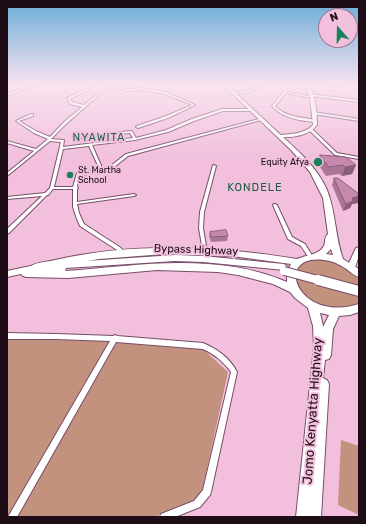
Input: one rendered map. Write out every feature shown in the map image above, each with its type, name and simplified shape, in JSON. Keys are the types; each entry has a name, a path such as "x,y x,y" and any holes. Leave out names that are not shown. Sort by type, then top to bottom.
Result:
{"highway":[{"path":"251,108 307,164 324,190 332,223 334,249 339,261"},
{"path":"34,268 77,258 122,253 205,252 298,262 315,257 328,247 331,232 321,191 306,164 250,110"},
{"path":"315,257 339,261 351,267 359,274"},
{"path":"294,289 290,277 294,266 298,262"},
{"path":"26,274 67,275 138,268 203,268 259,275 273,279 294,289 305,301 313,306 335,312 353,311 359,308"},
{"name":"Jomo Kenyatta Highway","path":"304,517 320,347 318,326 313,306"},
{"name":"Jomo Kenyatta Highway","path":"313,517 325,349 328,329 335,312"}],"main road":[{"path":"351,267 359,250"},
{"name":"Bypass Highway","path":"7,274 26,274 73,266 155,259 211,260 284,267 359,288"},
{"name":"Bypass Highway","path":"7,274 34,268 155,262 202,262 284,271 359,291"}],"street":[{"path":"7,174 49,139 80,108"},
{"path":"138,127 187,108"},
{"path":"275,108 285,115 315,121"},
{"path":"280,136 311,130 315,125 313,108"},
{"path":"61,148 135,139 167,131 223,110 250,110"},
{"path":"314,113 359,120"},
{"path":"7,232 52,188 63,141 49,139 34,132 17,121 32,114"},
{"path":"122,253 119,249 82,225 75,210 78,173 108,170 127,155 260,120"},
{"path":"311,130 336,154 359,158"},
{"path":"81,138 131,132 135,139"},
{"path":"7,142 36,150"},
{"path":"90,145 102,171"},
{"path":"205,252 201,228 202,212 214,166"},
{"path":"52,188 76,188"},
{"path":"7,198 47,194"},
{"path":"75,203 134,195"},
{"path":"274,205 290,238 303,245 315,257"},
{"path":"7,336 116,338 203,346 213,349 230,365 234,372 207,492 197,504 164,517"},
{"path":"12,517 116,338"}],"shaded area":[{"path":"315,258 334,261 356,273 359,277 359,305 327,310 298,292 293,274 302,264"},
{"path":"7,339 119,341 203,349 228,372 202,492 192,501 154,517 7,517"},
{"path":"341,440 359,446 359,517 357,514 338,505"}],"building":[{"path":"320,155 346,157 356,165 329,167"},
{"path":"334,178 338,178 359,194 359,196 352,198 353,201 346,204"},
{"path":"226,230 228,236 211,237 210,232"}],"place":[{"name":"Equity Afya","path":"318,162"},
{"name":"St. Martha School","path":"70,175"}],"district":[{"name":"NYAWITA","path":"99,138"},
{"name":"KONDELE","path":"255,188"}]}
